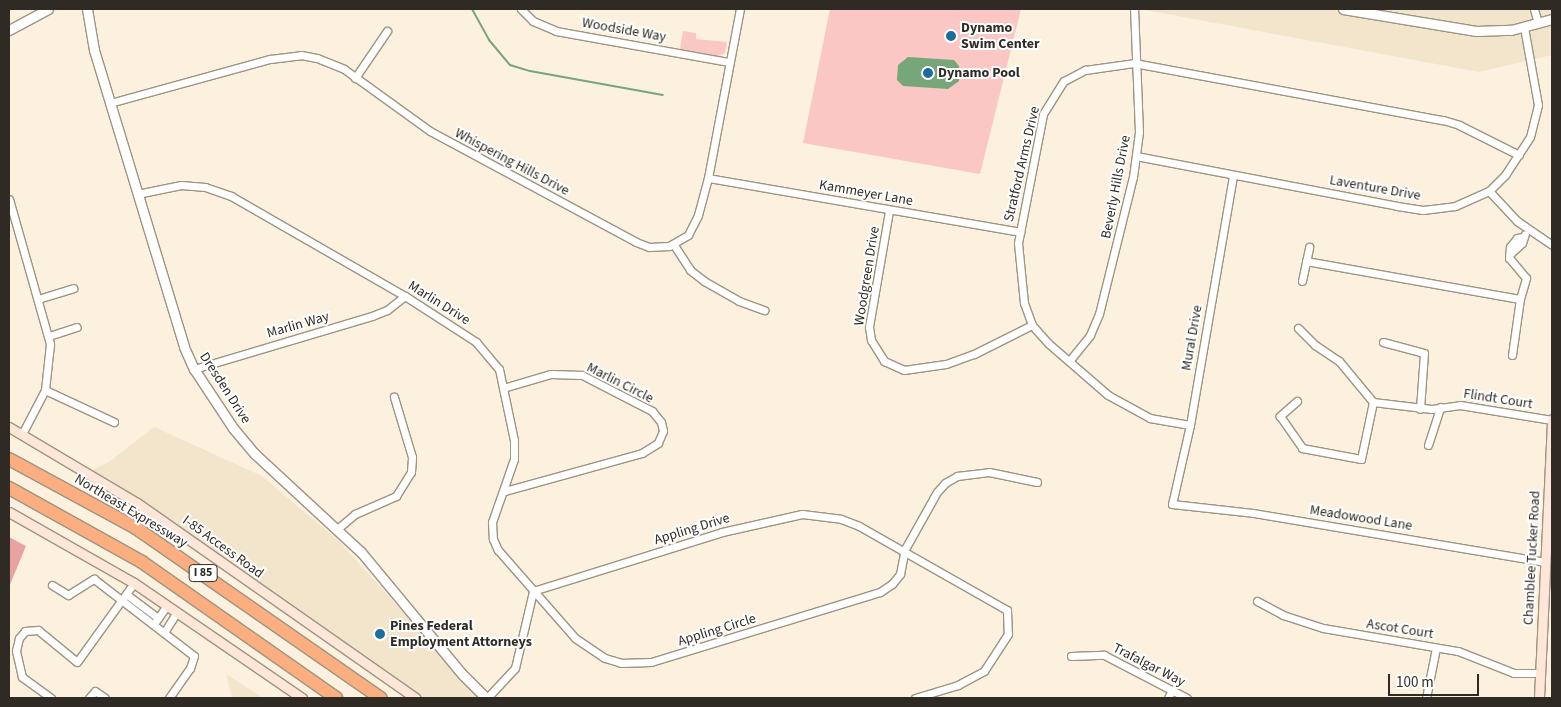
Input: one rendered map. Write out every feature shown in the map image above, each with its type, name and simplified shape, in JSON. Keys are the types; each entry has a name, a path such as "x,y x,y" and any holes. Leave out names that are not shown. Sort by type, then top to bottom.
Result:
{"highway":[{"name":"Northeast Expressway","path":"11,458 136,528 380,698"},
{"name":"I 85","path":"9,488 150,567 336,698"}],"main road":[{"name":"Chamblee Tucker Road","path":"1539,698 1550,497 1552,419"},
{"name":"I-85 Access Road","path":"9,427 137,503 415,698"},
{"path":"9,512 134,583 302,698"}],"street":[{"path":"9,30 48,9"},
{"name":"Dresden Drive","path":"87,9 88,27 137,194 184,346 194,369 233,428 255,454 360,552 462,674 487,698"},
{"name":"Woodside Way","path":"520,9 533,22 556,31 729,62"},
{"path":"740,9 708,178 694,225 688,235 674,245 690,270 697,276 723,293 764,310"},
{"name":"Beverly Hills Drive","path":"1070,360 1090,335 1099,314 1117,250 1136,156 1139,132 1134,63 1134,9"},
{"path":"1342,9 1454,30 1491,32 1524,27 1552,19"},
{"path":"1534,9 1538,23"},
{"name":"Laventure Drive","path":"1136,156 1232,176 1423,210 1455,206 1489,191 1519,155 1530,137 1538,105 1524,27"},
{"path":"355,78 387,31"},
{"name":"Whispering Hills Drive","path":"110,103 285,56 317,58 344,69 430,131 636,242 649,247 674,245"},
{"name":"Stratford Arms Drive","path":"1190,425 1150,418 1130,409 1092,381 1070,360 1048,343 1032,324 1024,303 1018,269 1020,232 1043,114 1064,81 1086,70 1134,63 1443,120 1460,125 1519,155"},
{"name":"Mural Drive","path":"1172,504 1190,425 1232,176"},
{"name":"Kammeyer Lane","path":"708,178 1020,232"},
{"name":"Marlin Drive","path":"137,194 182,185 217,190 405,296 476,342 498,370 514,440 514,459 505,490 492,522 493,539 498,550 533,590"},
{"path":"1489,191 1505,210 1528,230 1552,245"},
{"path":"9,199 48,336 50,354 45,390 22,434"},
{"name":"Woodgreen Drive","path":"889,210 869,327 871,340 884,361 904,370 946,364 974,354 1032,324"},
{"path":"1512,355 1520,299 1526,278 1511,262 1510,254 1528,230"},
{"path":"1302,281 1309,247"},
{"path":"1306,261 1520,299"},
{"path":"38,299 74,288"},
{"name":"Marlin Way","path":"194,369 372,316 386,310 405,296"},
{"path":"48,336 77,327"},
{"path":"1297,401 1280,416 1302,448 1361,459 1373,402 1339,361 1315,345 1298,328"},
{"path":"1383,342 1424,353 1420,409"},
{"name":"Marlin Circle","path":"503,388 551,374 582,375 652,412 661,422 663,431 658,443 642,452 505,490"},
{"path":"45,390 114,422"},
{"path":"336,530 355,514 396,496 411,472 412,456 394,397"},
{"name":"Flindt Court","path":"1373,402 1420,409 1460,405 1552,419"},
{"path":"1428,445 1440,407"},
{"path":"905,549 937,492 957,476 989,472 1037,482"},
{"name":"Meadowood Lane","path":"1172,504 1253,513 1545,562"},
{"name":"Appling Drive","path":"533,590 791,514 840,519 905,549 1007,610 1008,634 984,671 958,685 915,698"},
{"name":"Appling Circle","path":"533,590 575,638 592,651 613,661 635,665 713,644 880,592 892,584 900,574 905,549"},
{"path":"52,585 68,595 94,579 125,597 156,620 165,631 194,656 190,668 170,698"},
{"path":"51,698 22,677 16,651 19,638 25,630 38,630 77,662 134,583"},
{"path":"487,698 515,668 533,590"},
{"name":"Ascot Court","path":"1257,601 1283,615 1323,628 1472,655 1514,673 1540,674"},
{"path":"156,620 167,605"},
{"path":"165,631 177,612"},
{"path":"1426,698 1436,648"},
{"name":"Trafalgar Way","path":"1071,656 1104,655 1187,698"},
{"path":"89,698 95,690 105,698"},
{"path":"1168,698 1172,690"}],"shaded area":[{"path":"830,9 1021,9 980,174 803,143"},
{"path":"1140,9 1552,9 1552,55 1479,72"},
{"path":"683,31 696,33 696,39 727,42 725,53 718,56 680,49"},
{"name":"Dynamo Pool","path":"908,57 954,60 959,66 959,81 948,89 903,86 897,80 898,65"},
{"path":"154,427 262,476 339,541 409,619 490,698 414,698 86,473 109,462"},
{"path":"9,537 26,546 9,587"},
{"path":"226,674 263,698 232,698"}],"waterway":[{"path":"472,9 489,40 510,65 530,71 663,95"}],"place":[{"name":"Dynamo Swim Center","path":"951,36"},
{"name":"Dynamo Pool","path":"928,73"},
{"name":"Pines Federal Employment Attorneys","path":"380,634"}]}
